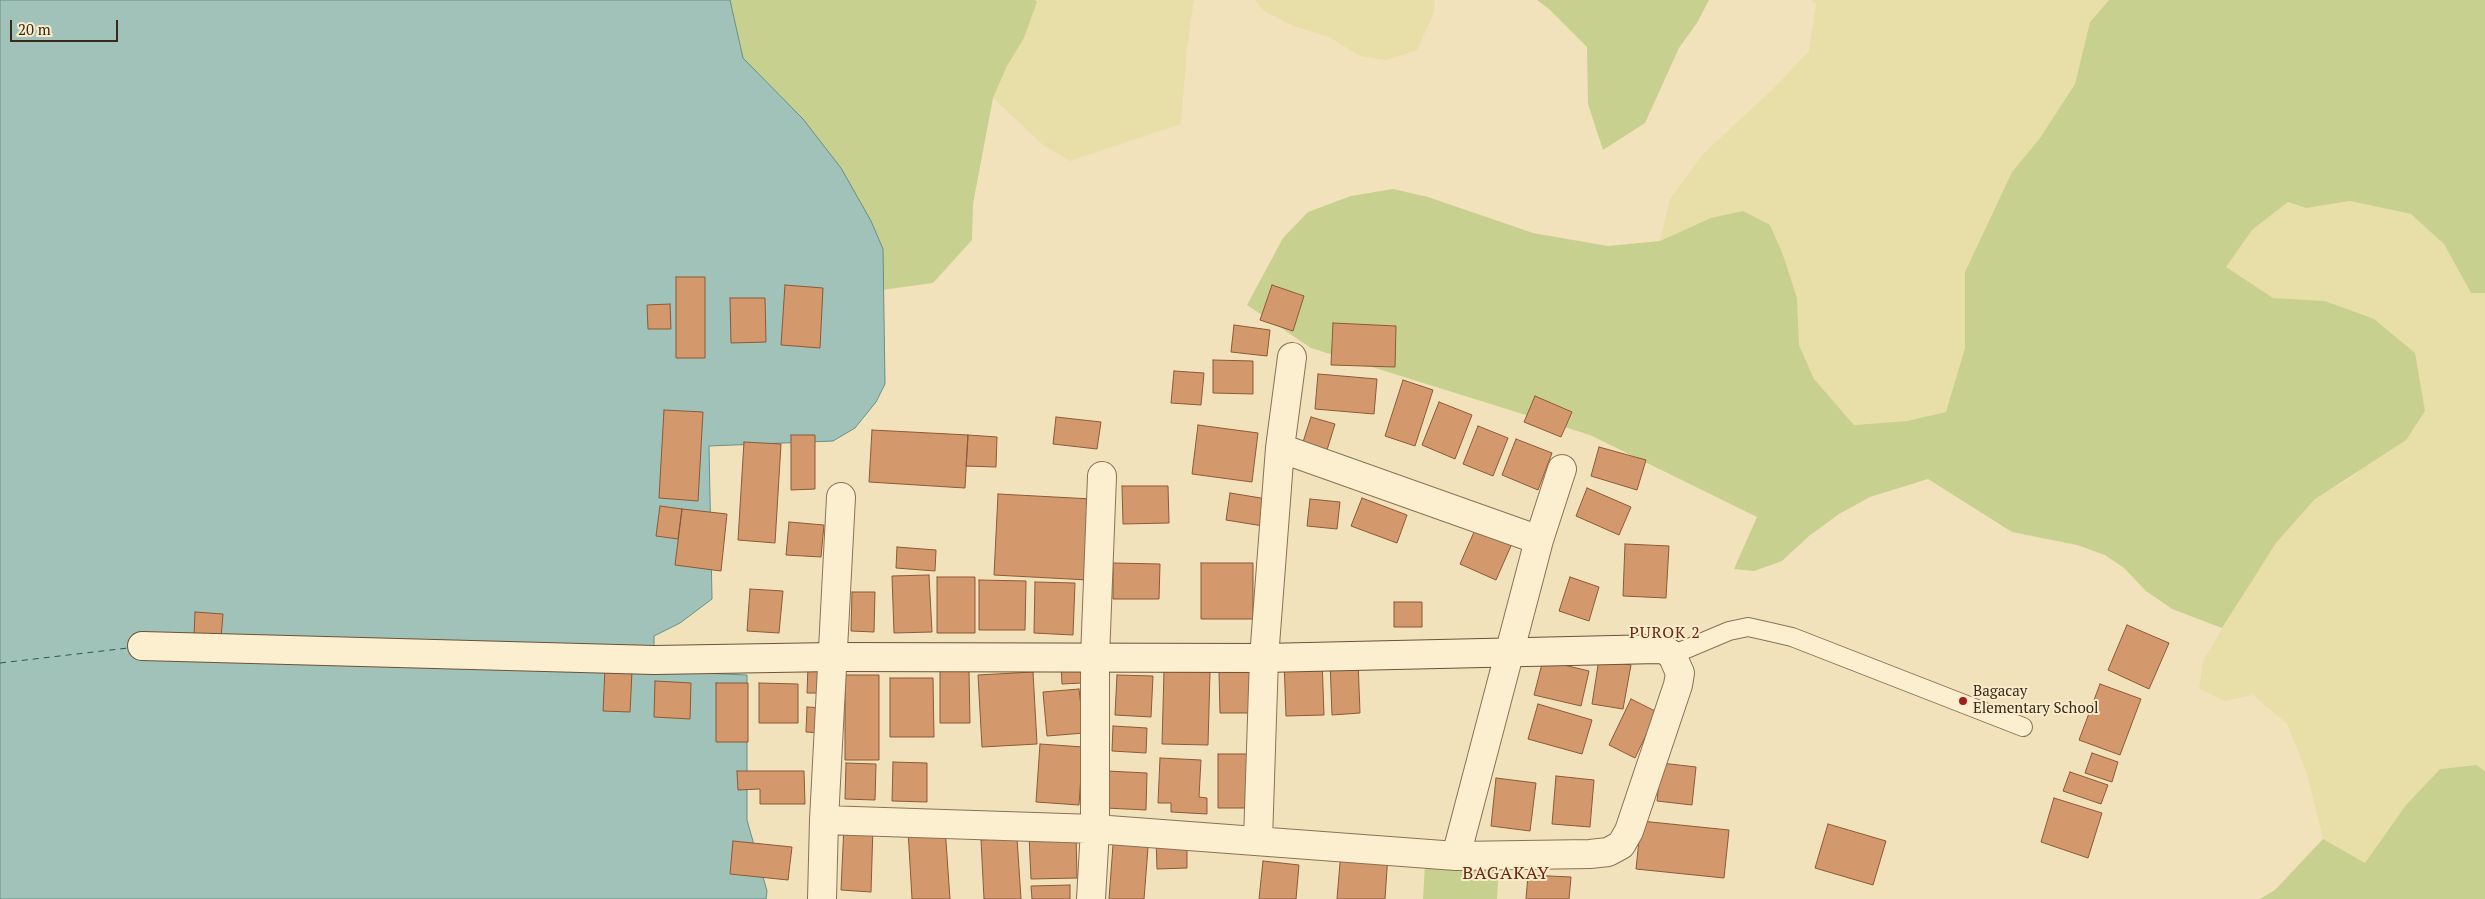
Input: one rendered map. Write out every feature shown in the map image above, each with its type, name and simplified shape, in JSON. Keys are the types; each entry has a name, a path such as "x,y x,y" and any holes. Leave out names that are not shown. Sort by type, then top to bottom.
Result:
{"street":[{"path":"1258,840 1264,658 1280,448 1292,357"},
{"path":"1280,448 1539,540"},
{"path":"1456,856 1539,540 1562,469"},
{"path":"1092,899 1095,829 1095,658 1102,476"},
{"path":"822,899 824,820 841,497"},
{"path":"142,646 654,660 833,657 1264,658 1658,649 1666,650 1672,655 1680,672 1678,686 1629,831 1621,845 1608,852 1590,854 1456,856 1095,829 824,820"}],"lane":[{"path":"1672,655 1728,631 1748,627 1792,637 2023,727"}],"shaded area":[{"path":"1035,0 1194,0 1187,48 1181,124 1070,161 1043,145 993,98 1007,66 1024,38 1037,2"},
{"path":"1255,0 1435,0 1434,13 1417,50 1386,60 1360,56 1329,37 1293,26 1264,11"},
{"path":"1811,0 2109,0 2090,22 2075,84 2040,138 2012,172 1965,272 1965,348 1947,412 1907,421 1854,425 1814,379 1799,345 1797,298 1660,241 1670,199 1703,154 1773,89 1809,51 1816,4"},
{"path":"2350,201 2411,214 2444,244 2471,293 2485,293 2485,771 2476,765 2440,769 2406,805 2365,863 2323,839 2306,771 2287,724 2253,695 2225,701 2199,689 2203,661 2249,583 2276,543 2314,500 2357,474 2325,301 2273,298 2225,267 2252,230 2288,202 2306,208"}],"green space":[{"path":"523,0 1035,0 1037,2 1024,38 1007,66 993,98 973,204 972,240 933,283 882,290"},
{"path":"1537,0 1709,0 1697,23 1679,48 1645,123 1603,150 1588,104 1587,47 1549,9"},
{"path":"2109,0 2485,0 2485,293 2471,293 2444,244 2411,214 2350,201 2306,208 2288,202 2252,230 2226,267 2273,298 2325,301 2374,319 2415,353 2425,411 2406,440 2314,500 2276,543 2222,628 2172,609 2146,591 2124,568 2105,555 2077,545 2012,532 1928,479 1870,497 1839,514 1809,536 1782,561 1754,571 1734,569 1757,517 1590,435 1311,348 1247,305 1283,238 1308,212 1351,196 1393,189 1428,197 1533,233 1608,246 1660,241 1711,218 1743,211 1770,225 1783,255 1797,298 1799,345 1814,379 1854,425 1907,421 1946,412 1965,348 1965,272 2012,172 2040,138 2075,84 2090,22"},
{"path":"2476,765 2485,771 2485,899 2260,899 2275,890 2323,839 2365,863 2406,805 2440,769"},
{"path":"1425,863 1499,868 1497,899 1423,899"}],"water":[{"path":"0,0 730,0 743,58 803,119 841,168 871,221 883,249 885,384 876,402 855,428 833,441 709,446 712,599 680,623 654,636 654,671 747,675 747,820 767,891 766,899 0,899"}],"building":[{"path":"676,277 705,277 705,358 676,358"},
{"path":"785,285 823,288 820,348 781,345"},
{"path":"1272,285 1304,296 1293,331 1260,320"},
{"path":"730,298 765,298 766,342 731,343"},
{"path":"670,304 671,329 648,329 647,305"},
{"path":"1333,323 1396,326 1395,367 1331,365"},
{"path":"1234,325 1270,330 1267,356 1231,352"},
{"path":"1213,360 1253,361 1253,394 1213,393"},
{"path":"1174,371 1204,373 1201,405 1171,403"},
{"path":"1318,374 1377,379 1374,414 1315,409"},
{"path":"1403,380 1433,390 1415,446 1385,436"},
{"path":"1535,396 1572,412 1561,437 1524,422"},
{"path":"1439,402 1472,415 1455,459 1422,445"},
{"path":"664,410 703,412 698,501 659,498"},
{"path":"1056,417 1101,422 1097,449 1053,444"},
{"path":"1311,417 1335,424 1327,450 1303,442"},
{"path":"1198,425 1258,433 1252,482 1192,474"},
{"path":"1478,426 1508,438 1493,476 1463,464"},
{"path":"872,430 968,435 965,488 869,482"},
{"path":"791,435 815,435 815,489 791,490"},
{"path":"968,435 997,437 996,467 966,466"},
{"path":"1516,439 1552,453 1538,490 1502,475"},
{"path":"744,442 781,444 775,543 738,540"},
{"path":"1599,447 1646,460 1637,490 1591,476"},
{"path":"1122,486 1168,486 1169,523 1123,524"},
{"path":"1587,488 1631,507 1619,535 1576,516"},
{"path":"1230,493 1267,499 1263,526 1226,520"},
{"path":"998,494 1092,499 1088,580 994,575"},
{"path":"1362,498 1407,515 1397,543 1351,526"},
{"path":"1310,499 1340,502 1337,529 1307,526"},
{"path":"660,506 682,509 678,539 656,536"},
{"path":"682,509 727,514 721,571 675,565"},
{"path":"789,522 824,525 821,557 786,555"},
{"path":"1478,523 1514,539 1496,580 1460,564"},
{"path":"1625,544 1669,546 1666,598 1623,596"},
{"path":"897,547 936,550 935,571 896,568"},
{"path":"1113,563 1160,564 1159,599 1113,599"},
{"path":"1201,563 1253,563 1253,619 1201,619"},
{"path":"929,575 932,632 894,633 892,576"},
{"path":"937,577 975,577 975,633 937,633"},
{"path":"1570,577 1599,587 1589,621 1559,611"},
{"path":"979,580 1026,581 1025,630 979,630"},
{"path":"1035,582 1075,583 1073,635 1034,633"},
{"path":"750,589 783,591 779,633 747,631"},
{"path":"852,592 875,592 874,632 851,631"},
{"path":"1394,602 1422,602 1422,627 1394,627"},
{"path":"195,612 223,614 221,638 194,636"},
{"path":"2127,625 2169,643 2149,689 2108,670"},
{"path":"1322,659 1324,715 1286,716 1284,660"},
{"path":"1599,659 1631,665 1623,709 1592,704"},
{"path":"1358,660 1360,713 1332,715 1330,661"},
{"path":"1543,660 1589,671 1581,706 1534,695"},
{"path":"1061,663 1081,663 1082,683 1062,684"},
{"path":"808,666 824,667 823,693 807,693"},
{"path":"605,669 632,671 630,712 603,711"},
{"path":"940,670 969,671 970,723 940,723"},
{"path":"1164,671 1210,672 1208,745 1162,744"},
{"path":"1251,671 1252,713 1220,713 1219,672"},
{"path":"1033,672 1037,744 982,747 978,675"},
{"path":"845,675 879,675 879,760 845,760"},
{"path":"1117,675 1153,676 1151,717 1115,715"},
{"path":"890,678 933,678 934,737 890,737"},
{"path":"655,681 691,683 690,719 654,717"},
{"path":"716,683 748,683 748,742 716,742"},
{"path":"759,683 798,684 798,723 759,723"},
{"path":"2100,684 2141,699 2120,755 2079,740"},
{"path":"1079,689 1084,733 1047,736 1043,692"},
{"path":"1631,699 1657,712 1635,758 1609,745"},
{"path":"1538,704 1592,720 1582,754 1528,739"},
{"path":"807,707 824,708 823,733 806,732"},
{"path":"1113,726 1147,728 1146,753 1112,751"},
{"path":"1040,744 1083,747 1079,805 1036,802"},
{"path":"2092,753 2118,762 2112,782 2085,773"},
{"path":"1218,754 1247,754 1246,808 1218,808"},
{"path":"1160,758 1201,760 1199,797 1207,798 1207,814 1171,812 1171,803 1158,803"},
{"path":"893,762 927,763 927,802 892,801"},
{"path":"846,763 876,764 875,800 845,799"},
{"path":"1661,763 1696,767 1692,805 1657,801"},
{"path":"737,771 804,771 805,804 760,804 760,789 738,790"},
{"path":"1107,771 1147,773 1146,810 1106,808"},
{"path":"2070,772 2108,785 2101,804 2063,791"},
{"path":"1556,776 1594,780 1590,827 1552,824"},
{"path":"1496,778 1536,783 1530,831 1491,826"},
{"path":"2054,798 2102,813 2088,858 2041,842"},
{"path":"1641,821 1729,830 1724,878 1636,869"},
{"path":"1828,824 1886,841 1873,885 1815,868"},
{"path":"844,825 873,826 871,892 841,890"},
{"path":"945,827 950,899 912,899 908,830"},
{"path":"1114,832 1149,835 1144,899 1109,899"},
{"path":"1076,834 1077,878 1031,879 1029,835"},
{"path":"1017,838 1021,899 984,899 981,840"},
{"path":"1156,838 1187,838 1187,868 1157,869"},
{"path":"733,841 792,847 788,880 730,874"},
{"path":"1341,851 1388,854 1385,899 1337,899"},
{"path":"1263,861 1299,865 1296,899 1259,899"},
{"path":"1528,875 1571,877 1569,899 1526,899"},
{"path":"1070,885 1070,899 1032,899 1031,886"}],"ferry route":[{"path":"0,663 128,648"}],"place":[{"name":"Bagacay Elementary School","path":"1963,701"}],"district":[{"name":"PUROK 2","path":"1665,633"},
{"name":"BAGAKAY","path":"1506,874"}]}
